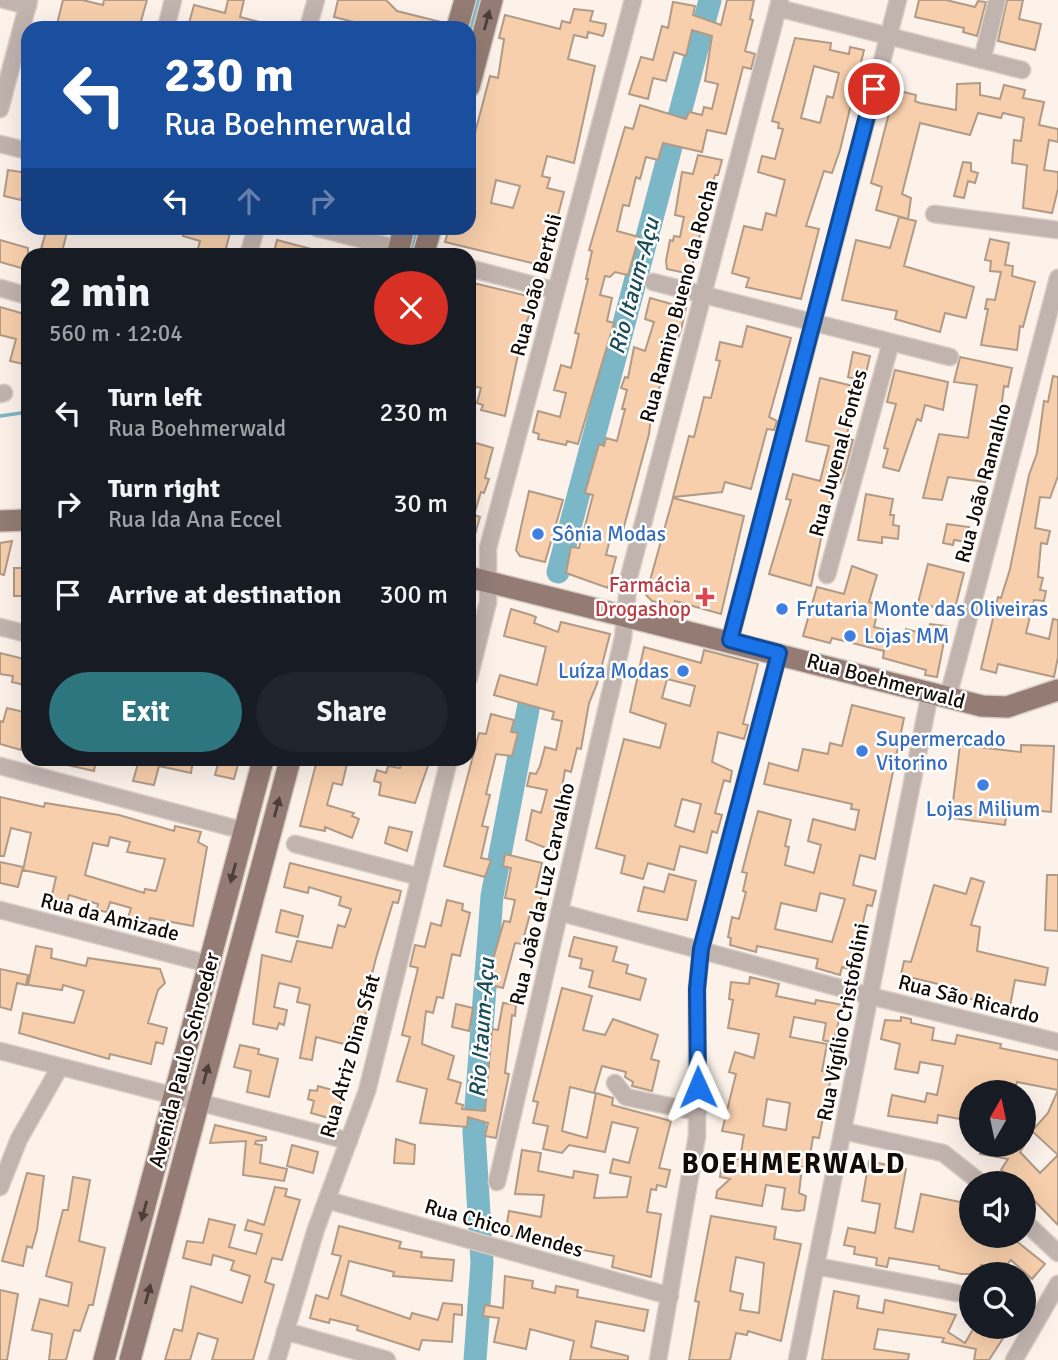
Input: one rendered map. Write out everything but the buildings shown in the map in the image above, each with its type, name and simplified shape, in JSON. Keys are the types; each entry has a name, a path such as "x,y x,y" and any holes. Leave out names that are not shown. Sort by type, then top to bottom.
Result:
{"main road":[{"path":"459,21 465,0"},
{"path":"476,61 492,0"},
{"path":"0,521 21,520"},
{"name":"Rua Boehmerwald","path":"478,579 730,640 982,706 1007,707 1058,690"},
{"name":"Avenida Paulo Schroeder","path":"104,1360 261,766"},
{"name":"Avenida Paulo Schroeder","path":"130,1360 287,766"}],"street":[{"path":"5,0 29,3 24,21"},
{"path":"168,21 173,0"},
{"path":"310,21 316,0"},
{"path":"730,640 898,0"},
{"path":"982,60 997,0"},
{"name":"Rua João Bertoli","path":"478,579 556,291 628,1"},
{"path":"779,4 888,36 1022,70"},
{"name":"Rua Ramiro Bueno da Rocha","path":"625,614 629,576 779,4"},
{"path":"0,109 21,32"},
{"path":"0,144 21,150"},
{"path":"934,214 1058,230"},
{"path":"341,235 384,248"},
{"path":"476,270 556,291"},
{"name":"Rua João Ramalho","path":"939,695 1058,278"},
{"path":"653,282 950,357"},
{"path":"0,288 21,294"},
{"name":"Rua Juvenal Fontes","path":"827,575 891,342"},
{"path":"476,650 488,603 478,579"},
{"name":"Rua João da Luz Carvalho","path":"497,1182 623,638 625,614"},
{"path":"0,627 21,632"},
{"path":"658,1360 690,1190 698,1112 697,989 701,949 779,653"},
{"name":"Rua Vigílio Cristofolini","path":"797,1360 870,996 939,695"},
{"path":"0,766 244,831"},
{"name":"Rua Atriz Dina Sfat","path":"277,1360 327,1200 367,1091 448,766"},
{"path":"295,844 420,877"},
{"name":"Rua da Amizade","path":"0,911 209,964"},
{"name":"Rua São Ricardo","path":"559,912 870,996 1058,1042"},
{"path":"0,1051 349,1141"},
{"path":"0,1187 19,1139 60,1067"},
{"path":"615,1083 626,1097 698,1112"},
{"path":"843,1131 943,1153 966,1171"},
{"name":"Rua Chico Mendes","path":"327,1200 670,1296"},
{"path":"1036,1233 1058,1252"},
{"path":"816,1266 957,1293"},
{"path":"1014,1360 1058,1284"},
{"path":"285,1331 387,1360"}],"waterway":[{"path":"473,21 479,0"},
{"name":"Rio Itaum-Açu","path":"558,572 710,0"},
{"path":"414,248 417,235"},
{"path":"0,416 21,413"},
{"name":"Rio Itaum-Açu","path":"475,1360 482,1263 474,1132 492,896 530,699"}],"place":[{"name":"Sônia Modas","path":"538,534"},
{"name":"Farmácia Drogashop","path":"705,597"},
{"name":"Frutaria Monte das Oliveiras","path":"782,609"},
{"name":"Lojas MM","path":"850,636"},
{"name":"Luíza Modas","path":"683,671"},
{"name":"Supermercado Vitorino","path":"862,751"},
{"name":"Lojas Milium","path":"983,785"}],"district":[{"name":"BOEHMERWALD","path":"794,1164"}],"route":[{"path":"698,1087 697,989 701,949 779,653 730,640 874,89"}]}
